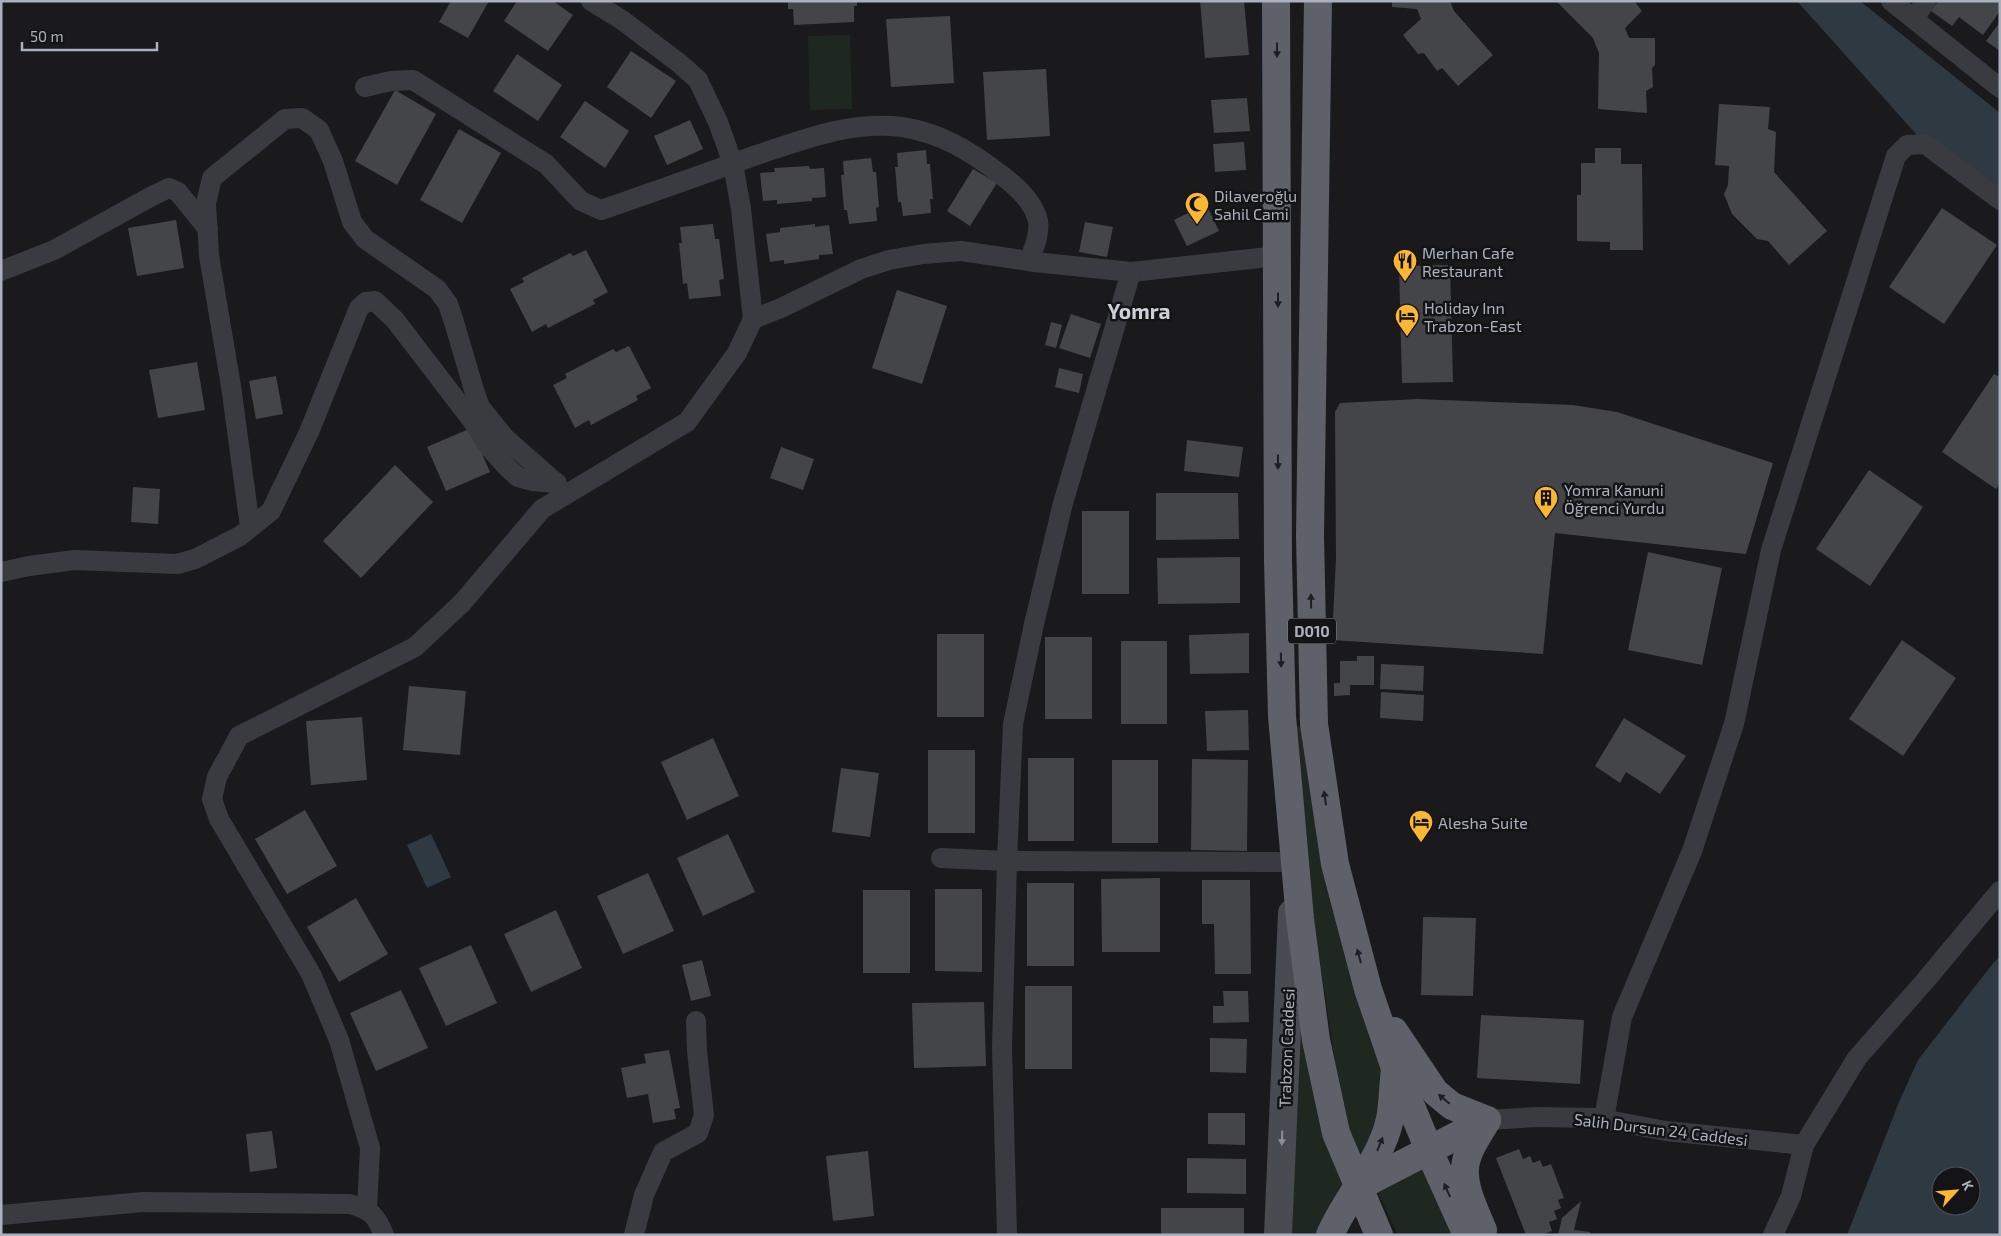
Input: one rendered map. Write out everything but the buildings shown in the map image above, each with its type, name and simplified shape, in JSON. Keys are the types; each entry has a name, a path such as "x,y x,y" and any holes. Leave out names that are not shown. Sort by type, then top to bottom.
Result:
{"highway":[{"name":"D010","path":"1276,1 1278,561 1282,716 1294,862 1308,984 1318,1048 1336,1133 1379,1235"},
{"name":"D010","path":"1318,1 1310,534 1314,724 1335,864 1368,989 1396,1068 1467,1235"},
{"path":"1368,989 1435,1092 1452,1106 1487,1120"},
{"path":"1330,1235 1376,1155 1390,1120 1396,1068"},
{"path":"1358,1187 1487,1120"},
{"path":"1485,1235 1466,1182 1464,1168 1468,1154 1487,1120"}],"main road":[{"name":"Trabzon Caddesi","path":"1278,1235 1294,862"}],"street":[{"path":"367,1209 370,1148 339,1040 311,974 219,819 212,798 217,777 240,736 416,647 462,603 542,509 687,422 737,353 753,319 741,209 733,164 718,122 698,80 679,63 629,26 591,1"},
{"path":"1891,1 2000,88"},
{"path":"1914,19 1926,1"},
{"path":"365,87 391,81 413,80 546,164 581,200 601,210 798,142 851,127 884,126 904,128 946,139 972,153 1010,181 1028,201 1038,220 1037,238 1029,261"},
{"path":"250,527 231,386 209,256 206,203 212,178 285,119 302,118 319,130 333,161 352,222 365,239 437,289 448,304 480,407 505,438 554,482"},
{"path":"1604,1119 1622,1017 1692,851 1734,724 1771,550 1896,156 1907,146 1924,144 2000,200"},
{"path":"1,271 54,250 169,188 178,192 208,229"},
{"path":"753,319 781,308 860,269 889,260 923,254 961,251 1029,261 1131,272 1278,256"},
{"path":"1008,1235 1002,1048 1007,861 1014,724 1034,624 1062,504 1131,272"},
{"path":"1,572 28,566 75,560 177,564 195,559 240,536 271,511 309,432 359,308 366,302 374,301 395,320 474,423 489,447 518,477 533,481 554,482 580,487"},
{"path":"942,858 1007,861 1294,862"},
{"path":"1773,1235 1791,1196 1804,1145 1857,1058 1925,981 2000,891"},
{"path":"634,1235 644,1195 664,1152 698,1133 704,1114 696,1021"},
{"name":"Salih Dursun 24 Caddesi","path":"1487,1120 1538,1117 1604,1119 1666,1131 1804,1145"},
{"path":"1,1215 143,1202 350,1204 367,1209 380,1223 384,1235"}],"shaded area":[{"path":"1797,1 1860,1 2000,113 2000,201 1925,144"},
{"path":"850,35 852,109 810,110 808,36"},
{"path":"1296,726 1305,727 1386,1066 1377,1124 1356,1171 1343,1116 1303,847"},
{"path":"431,834 451,877 427,888 407,845"},
{"path":"2000,957 2000,1235 1847,1235 1899,1102 1918,1060 1994,962"},
{"path":"1298,973 1347,1184 1319,1235 1292,1235"},
{"path":"1424,1168 1455,1235 1398,1235 1378,1192"}],"place":[{"name":"Dilaveroğlu Sahil Cami","path":"1197,225"},
{"name":"Merhan Cafe Restaurant","path":"1405,282"},
{"name":"Holiday Inn Trabzon-East","path":"1407,337"},
{"name":"Yomra Kanuni Öğrenci Yurdu","path":"1546,519"},
{"name":"Alesha Suite","path":"1421,843"}],"district":[{"name":"Yomra","path":"1139,310"}]}
